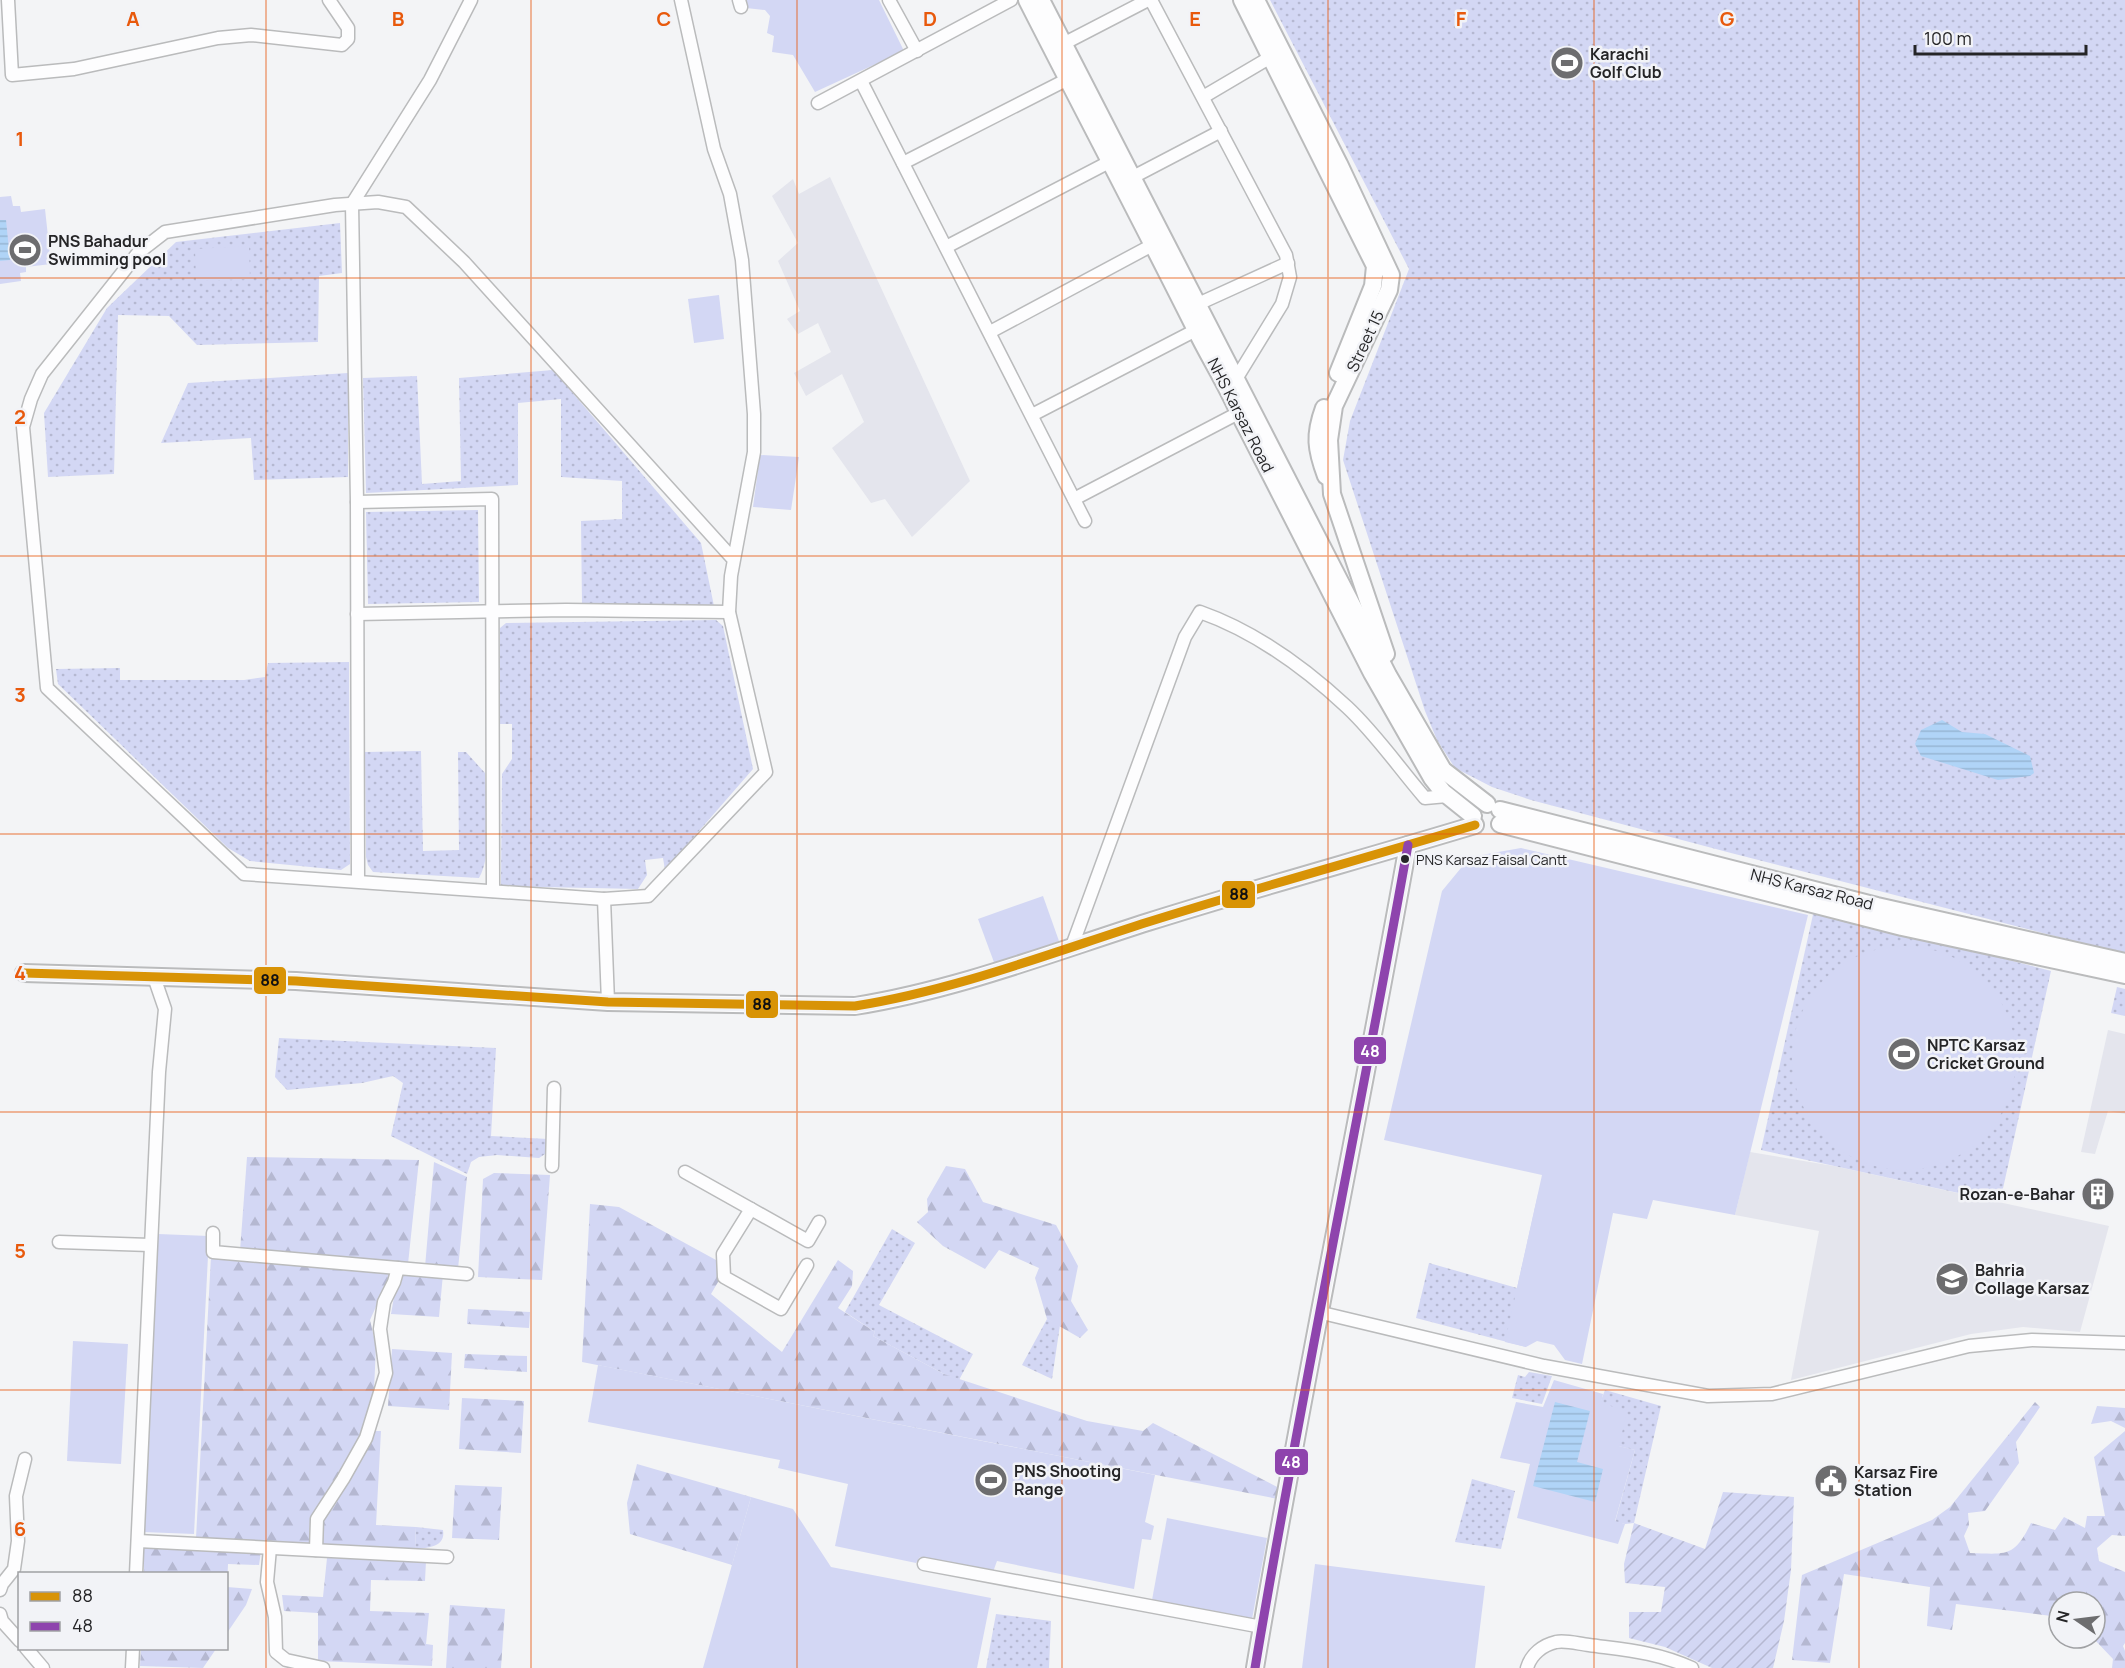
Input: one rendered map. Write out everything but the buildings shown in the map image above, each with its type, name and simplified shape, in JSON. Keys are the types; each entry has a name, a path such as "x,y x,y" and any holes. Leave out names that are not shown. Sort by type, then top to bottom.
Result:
{"street":[{"path":"8,0 12,75 74,69 218,38 251,35 342,45 348,39 348,28 329,0"},
{"path":"358,880 357,502 352,204 430,80 471,0"},
{"path":"681,0 714,149 730,194 742,260 754,414 754,452 735,560 731,576 729,612 766,772 648,896 604,898 244,874 47,688 23,427 31,399 42,374 138,253 165,232 324,206 378,202 406,207 464,262 735,560"},
{"path":"890,0 917,51"},
{"path":"818,103 1011,0"},
{"name":"NHS Karsaz Road","path":"1027,0 1064,55 1068,80 1115,159 1133,177 1159,242"},
{"name":"NHS Karsaz Road","path":"1041,0 1064,55 1197,317 1228,388 1244,410 1341,598 1443,770 1496,813 1902,927 2125,975"},
{"path":"1064,55 1149,0 1203,97 1286,255 1290,277 1282,304 1236,379"},
{"path":"1242,0 1376,271 1373,286 1320,419 1317,432 1317,446 1332,494"},
{"name":"Street 15","path":"1256,0 1339,164 1391,275 1389,290 1335,406 1329,440 1332,494 1401,700"},
{"path":"1203,97 1270,57"},
{"path":"903,163 1068,80"},
{"path":"861,81 1085,521"},
{"path":"1133,177 1221,131"},
{"path":"946,247 1115,159"},
{"path":"990,332 1159,242"},
{"path":"1032,416 1288,263"},
{"name":"NHS Karsaz Road","path":"1197,317 1236,379 1244,410"},
{"path":"1074,499 1244,410"},
{"path":"357,502 492,499 493,891"},
{"name":"NHS Karsaz Road","path":"1341,598 1372,673 1419,757 1432,778 1474,820"},
{"path":"357,614 729,612"},
{"path":"1072,946 1185,637 1200,612 1221,620 1286,657 1348,708 1425,798 1447,795"},
{"path":"1478,807 1496,813 1493,831 1483,831 1474,820 1478,807"},
{"name":"NHS Karsaz Road","path":"1496,813 1877,906 2125,962"},
{"path":"24,973 296,981 608,1002 855,1006 891,1000 963,981 1210,903 1408,845 1474,820"},
{"path":"1255,1668 1318,1312 1384,982 1408,845"},
{"path":"604,898 608,1002"},
{"path":"136,1572 150,1245 159,1072 165,1009 154,976"},
{"path":"552,1166 554,1088"},
{"path":"685,1172 808,1241 819,1222"},
{"path":"751,1209 723,1254 724,1277 781,1309 807,1265"},
{"path":"213,1233 213,1252 467,1274"},
{"path":"59,1242 150,1245"},
{"path":"316,1550 317,1519 366,1438 386,1373 380,1329 384,1302 398,1268"},
{"path":"1318,1312 1544,1366 1708,1396 1772,1394 1969,1346 2032,1340 2125,1342"},
{"path":"0,1590 14,1569 18,1541 16,1496 25,1459"},
{"path":"138,1541 447,1557"},
{"path":"270,1548 267,1582 275,1617 276,1652 286,1660 323,1668"},
{"path":"924,1564 1262,1627"},
{"path":"0,1614 2,1621 18,1639"},
{"path":"1527,1668 1541,1647 1558,1642 1650,1652 1671,1663 1692,1668"},
{"path":"28,1650 44,1668"},
{"path":"132,1668 133,1650"}],"shaded area":[{"path":"830,177 970,481 912,537 885,499 871,503 832,448 864,422 842,374 806,396 794,373 831,352 818,323 798,334 787,319 800,311 778,261 798,243 772,196 793,179 799,194"},
{"path":"0,220 6,220 10,260 0,261"},
{"path":"1942,720 1962,732 1985,734 2030,756 2034,773 2030,776 1998,780 1921,756 1915,744 1921,730"},
{"path":"2108,1030 2125,1034 2125,1114 2108,1111 2095,1154 2081,1152"},
{"name":"Bahria Collage Karsaz","path":"1750,1152 1834,1166 2109,1226 2080,1332 2023,1327 1971,1334 1791,1380 1819,1231 1735,1215"},
{"path":"1555,1402 1590,1411 1577,1462 1603,1469 1595,1502 1533,1486"}],"green space":[{"path":"744,0 879,0 904,51 815,92 793,55 772,52 774,36 767,33 770,16 765,10 746,8"},
{"name":"Karachi Golf Club","path":"1270,0 2125,0 2125,954 1531,800 1492,787 1455,768 1437,740 1425,711 1343,460 1350,421 1409,269"},
{"name":"PNS Bahadur Swimming pool","path":"11,196 13,206 20,206 21,212 45,209 51,264 26,267 26,272 20,273 21,281 0,284 0,197"},
{"path":"340,223 342,273 319,276 318,342 197,345 169,316 118,315 114,474 48,477 44,413 107,308 176,242"},
{"path":"249,246 250,279 196,281 195,249"},
{"path":"719,295 724,339 694,343 688,299"},
{"path":"553,370 701,543 714,606 582,605 581,521 622,519 622,481 561,477 561,399 518,403 518,485 366,493 363,378 417,376 422,484 461,481 459,378"},
{"path":"348,373 348,477 254,480 251,438 161,443 188,383"},
{"path":"760,455 799,457 791,510 753,507"},
{"path":"478,510 479,602 368,604 366,512"},
{"path":"716,620 723,626 753,769 665,870 663,858 645,860 647,875 638,889 501,886 502,774 512,759 512,724 500,724 500,628 506,623"},
{"path":"349,662 350,864 341,870 250,861 228,848 58,684 56,669 120,668 120,680 244,680 265,677 268,663"},
{"path":"421,751 423,851 459,850 458,752 466,752 485,773 487,842 486,856 479,878 373,872 368,865 365,752"},
{"path":"1521,848 1808,915 1735,1215 1653,1200 1647,1219 1613,1213 1582,1364 1565,1360 1554,1345 1537,1341 1526,1347 1505,1342 1542,1175 1384,1140 1442,891 1470,857"},
{"path":"1043,896 1059,941 995,965 978,919"},
{"name":"NPTC Karsaz Cricket Ground","path":"1814,910 2051,971 2000,1202 1761,1150"},
{"name":"NPTC Karsaz Cricket Ground","path":"1893,946 1915,946 1947,954 1957,959 1975,971 1991,987 2008,1015 2014,1036 2016,1058 2014,1080 2008,1101 1991,1129 1975,1145 1947,1162 1915,1170 1893,1170 1861,1162 1851,1157 1833,1145 1817,1129 1800,1101 1792,1069 1792,1047 1800,1015 1805,1005 1817,987 1833,971 1861,954"},
{"path":"2117,987 2125,989 2125,1016 2111,1013"},
{"path":"279,1038 496,1048 491,1136 549,1139 548,1152 539,1158 497,1155 479,1157 471,1162 467,1174 391,1136 403,1083 393,1076 362,1083 287,1090 275,1077"},
{"path":"247,1157 419,1160 408,1264 240,1251"},
{"path":"434,1162 467,1177 458,1269 425,1267"},
{"path":"946,1166 965,1169 983,1202 1056,1225 1078,1266 1071,1301 1088,1330 1080,1338 1047,1319 1035,1278 1039,1268 999,1250 985,1269 943,1246 917,1222 928,1212 927,1199"},
{"path":"494,1173 550,1175 542,1280 478,1277 483,1179"},
{"path":"1538,1194 1526,1347 1416,1318 1429,1263 1517,1288"},
{"path":"590,1204 619,1207 716,1260 721,1277 711,1294 782,1352 838,1260 853,1271 852,1286 838,1308 875,1332 873,1336 944,1374 1087,1421 1143,1431 1153,1423 1281,1489 1278,1499 582,1362"},
{"path":"892,1229 915,1243 879,1305 973,1354 959,1380 873,1336 875,1332 845,1312"},
{"path":"158,1234 209,1236 194,1534 143,1532"},
{"path":"211,1256 396,1270 370,1320 376,1346 374,1390 367,1421 357,1448 314,1511 310,1521 309,1543 196,1538"},
{"path":"399,1269 443,1274 439,1317 391,1314"},
{"path":"468,1309 530,1312 529,1328 467,1324"},
{"path":"1047,1319 1060,1325 1052,1379 1022,1365"},
{"path":"73,1341 128,1344 121,1464 67,1461"},
{"path":"392,1349 452,1353 449,1410 388,1406"},
{"path":"465,1354 527,1356 527,1372 464,1368"},
{"name":"PNS Shooting Range","path":"598,1365 1155,1475 1145,1522 1154,1526 1151,1540 1142,1539 1134,1589 997,1561 993,1572 920,1557 916,1563 835,1546 848,1484 778,1468 780,1460 588,1422"},
{"path":"1529,1372 1552,1376 1542,1404 1512,1398 1518,1375 1525,1377"},
{"path":"1554,1380 1603,1394 1601,1403 1627,1411 1619,1446 1635,1450 1615,1521 1625,1524 1618,1544 1517,1518 1530,1464 1500,1458 1516,1402 1543,1407"},
{"path":"1605,1390 1661,1406 1634,1523 1615,1522 1635,1450 1618,1446 1600,1403"},
{"path":"462,1398 524,1401 521,1453 459,1449"},
{"path":"2035,1402 2040,1407 2016,1442 2019,1463 1985,1511 1968,1513 1969,1525 1964,1536 1970,1553 2008,1552 2019,1543 2031,1523 2055,1530 2064,1517 2085,1528 2087,1516 2105,1516 2094,1457 2125,1431 2125,1536 2112,1535 2097,1548 2099,1561 2125,1572 2125,1643 2123,1646 2125,1668 2112,1668 2113,1659 2104,1650 2107,1650 2107,1590 2047,1590 2047,1615 1956,1604 1952,1630 1927,1626 1930,1587 1844,1574 1830,1663 1792,1660 1802,1575 1932,1520 1950,1507"},
{"path":"2097,1406 2125,1408 2125,1428 2111,1421 2091,1424"},
{"path":"371,1431 381,1431 376,1525 416,1527 415,1549 322,1544 323,1517"},
{"path":"637,1464 751,1497 732,1565 630,1534 627,1503"},
{"path":"1472,1479 1515,1491 1501,1549 1455,1542"},
{"path":"455,1485 502,1487 499,1540 452,1538"},
{"path":"1723,1492 1794,1497 1791,1570 1784,1621 1773,1668 1712,1668 1665,1647 1629,1638 1629,1612 1661,1612 1665,1587 1625,1583 1624,1564 1634,1523 1705,1549"},
{"path":"751,1497 793,1509 831,1567 991,1598 977,1668 703,1668"},
{"path":"1167,1518 1267,1538 1252,1619 1152,1600"},
{"path":"416,1527 443,1530 442,1540 435,1546 415,1549"},
{"path":"144,1545 261,1552 259,1565 228,1564 228,1572 144,1572"},
{"path":"327,1558 426,1561 425,1581 371,1580 370,1611 429,1613 426,1644 433,1645 432,1666 318,1661 318,1613 284,1611 282,1595 323,1597"},
{"path":"1315,1564 1485,1586 1475,1668 1302,1668"},
{"path":"228,1587 252,1589 246,1605 228,1632"},
{"path":"450,1605 505,1609 501,1668 446,1668"},
{"path":"996,1614 1051,1621 1049,1668 986,1668"},
{"path":"141,1650 215,1650 203,1668 140,1666"}],"transit line":[{"name":"88","path":"24,973 296,981 608,1002 855,1006 966,981 1189,909 1475,825"},
{"name":"48","path":"1255,1668 1291,1462 1408,845"}],"place":[{"name":"Karachi Golf Club","path":"1567,63"},
{"name":"PNS Bahadur Swimming pool","path":"25,250"},
{"name":"PNS Karsaz Faisal Cantt","path":"1405,859"},
{"name":"NPTC Karsaz Cricket Ground","path":"1904,1054"},
{"name":"Rozan-e-Bahar","path":"2098,1194"},
{"name":"Bahria Collage Karsaz","path":"1952,1279"},
{"name":"PNS Shooting Range","path":"991,1480"},
{"name":"Karsaz Fire Station","path":"1831,1481"}]}
